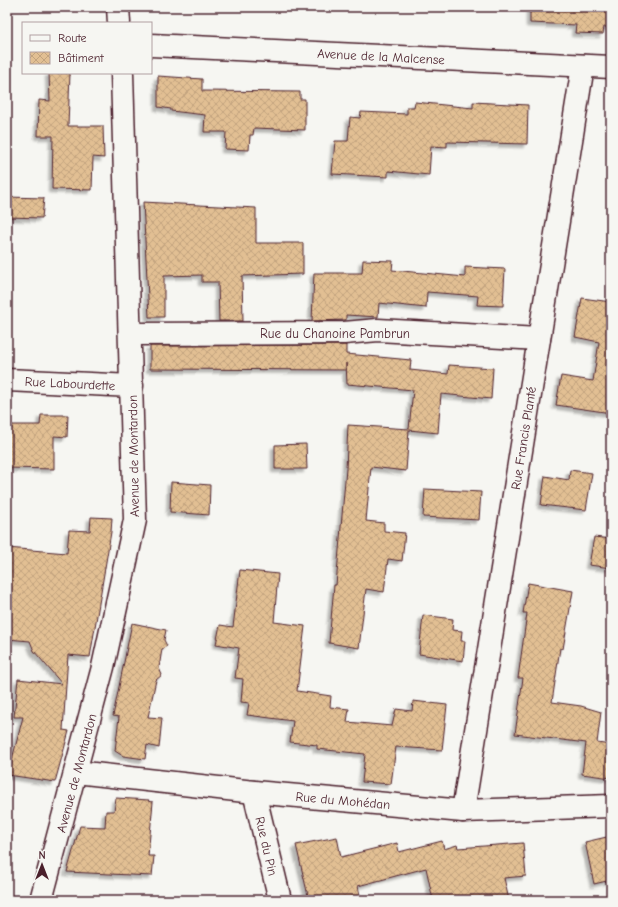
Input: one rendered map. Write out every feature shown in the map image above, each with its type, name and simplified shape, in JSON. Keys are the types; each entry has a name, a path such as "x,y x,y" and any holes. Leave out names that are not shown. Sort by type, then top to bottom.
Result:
{"street":[{"path":"118,7 119,22"},
{"name":"Avenue de la Malcense","path":"152,45 611,67"},
{"name":"Rue Francis Planté","path":"463,811 583,66"},
{"name":"Avenue de Montardon","path":"41,900 103,667 135,520 131,334 122,74"},
{"name":"Rue du Chanoine Pambrun","path":"131,334 344,333 378,330 539,339"},
{"name":"Rue Labourdette","path":"7,380 132,386"},
{"name":"Rue du Mohédan","path":"76,772 254,792 463,811 611,806"},
{"name":"Rue du Pin","path":"254,792 280,900"}],"building":[{"path":"530,7 611,7 611,27 604,27 603,34 575,33 576,25 530,23"},
{"path":"49,74 70,74 68,126 103,126 104,158 93,157 92,190 52,189 53,136 38,136 39,100 50,101"},
{"path":"158,76 202,79 202,91 300,92 300,99 305,99 305,130 254,128 253,135 250,135 249,150 225,149 226,132 204,132 205,115 171,111 171,109 158,107"},
{"path":"415,102 473,108 473,102 528,105 527,144 447,142 447,147 431,146 429,175 388,171 388,177 332,174 335,141 348,141 350,117 360,118 361,112 407,114 407,107 414,107"},
{"path":"7,197 44,198 42,218 7,217"},
{"path":"143,202 256,208 256,243 303,243 303,274 242,276 243,321 219,321 218,282 202,282 202,275 164,276 164,317 149,317"},
{"path":"363,260 393,261 392,270 465,277 465,267 505,269 503,306 477,305 478,296 427,292 426,308 379,303 378,317 346,315 346,320 312,321 314,273 362,273"},
{"path":"582,298 611,302 611,413 556,405 561,376 593,381 599,342 575,337"},
{"path":"346,345 346,354 411,360 410,370 448,374 449,365 493,368 491,399 441,394 438,433 409,430 406,471 371,467 366,521 384,523 384,531 405,533 402,561 388,559 384,592 366,589 359,648 329,643 334,585 336,585 346,469 348,425 409,429 413,390 347,384 346,363 346,370 150,369 150,346"},
{"path":"41,415 68,415 67,437 54,436 54,469 7,468 7,425 40,425"},
{"path":"306,444 307,469 275,469 275,445"},
{"path":"570,470 592,473 586,510 541,505 545,476 569,480"},
{"path":"171,482 210,485 209,515 170,512"},
{"path":"425,489 481,492 479,520 423,517"},
{"path":"91,517 112,518 111,532 90,657 68,655 63,730 69,731 55,782 8,775 23,717 14,717 18,679 62,684 34,651 30,641 7,639 7,548 67,553 69,530 90,531"},
{"path":"594,537 611,539 611,568 589,565"},
{"path":"240,570 278,574 274,622 305,626 297,691 331,696 330,707 349,709 347,722 392,726 396,709 412,711 413,701 447,705 442,750 396,747 391,784 362,782 365,754 317,749 317,745 290,742 293,721 247,715 249,703 241,702 243,679 235,678 239,648 216,644 220,625 233,627"},
{"path":"528,583 573,591 563,649 560,648 552,702 581,706 601,712 597,743 611,745 611,778 582,774 586,743 515,734 523,678 518,678 527,613 523,613"},
{"path":"423,615 453,619 452,630 462,631 461,641 465,641 463,661 419,654"},
{"path":"132,623 166,630 164,640 167,646 162,649 159,668 162,675 156,680 148,717 162,718 159,748 147,745 145,759 123,756 115,751 119,717 113,716"},
{"path":"116,798 149,800 148,801 153,802 148,856 154,856 152,876 67,872 80,826 105,827 106,811 114,811"},
{"path":"611,836 611,880 594,884 585,842"},
{"path":"337,837 341,857 397,843 399,852 442,841 444,849 457,845 458,848 523,843 526,876 504,878 509,900 433,900 426,868 358,886 361,900 309,900 296,845"}]}
